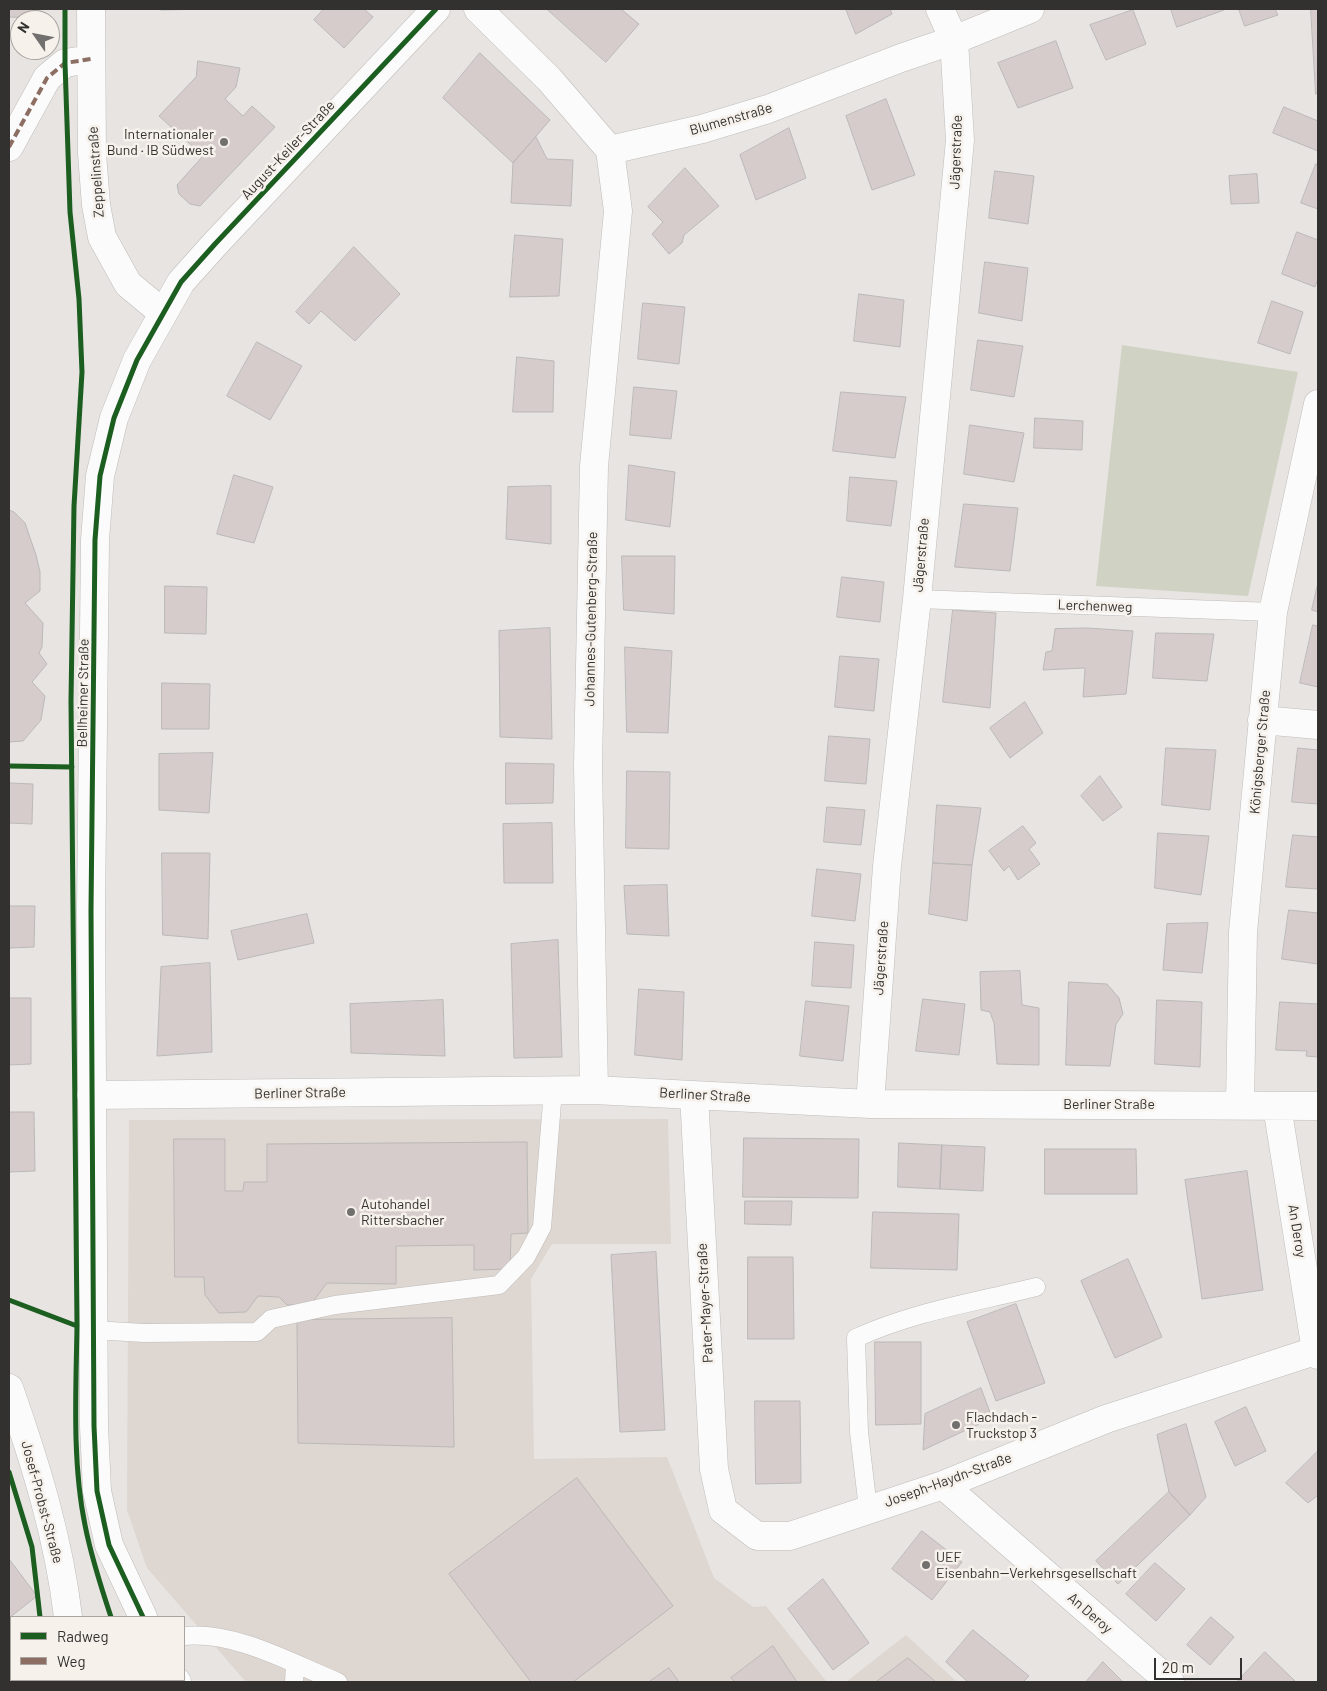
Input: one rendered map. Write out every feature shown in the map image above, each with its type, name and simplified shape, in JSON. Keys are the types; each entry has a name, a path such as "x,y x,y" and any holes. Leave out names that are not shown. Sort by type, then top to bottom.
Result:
{"street":[{"name":"Zeppelinstraße","path":"91,9 92,154 96,205 102,237 128,284 163,313"},
{"name":"August-Keiler-Straße","path":"163,313 181,282 214,244 436,9"},
{"path":"478,9 549,79 610,150"},
{"name":"Jägerstraße","path":"870,1104 887,866 917,599 960,140 954,40 940,9"},
{"name":"Blumenstraße","path":"610,150 702,129 768,109 901,58 954,40 1030,9"},
{"path":"9,146 47,78 65,63 91,59"},
{"name":"Johannes-Gutenberg-Straße","path":"594,1090 588,766 594,466 618,211 610,150"},
{"name":"Bellheimer Straße","path":"143,1616 109,1545 97,1491 94,1426 91,1096 96,540 100,476 114,418 137,360 163,313"},
{"name":"Königsberger Straße","path":"1240,1104 1244,932 1273,612 1318,404"},
{"path":"1262,720 1318,726"},
{"name":"Berliner Straße","path":"91,1096 594,1090 870,1104 1240,1104 1318,1106"},
{"name":"Pater-Mayer-Straße","path":"694,1095 714,1469 723,1510"},
{"name":"An Deroy","path":"1277,1106 1317,1352"},
{"name":"Joseph-Haydn-Straße","path":"723,1510 757,1536 790,1536 943,1484 1106,1420 1317,1352"},
{"name":"Josef-Probst-Straße","path":"9,1388 42,1492 56,1544 68,1616"},
{"name":"An Deroy","path":"943,1484 1170,1682"}],"lane":[{"name":"Lerchenweg","path":"917,599 1273,612"},
{"path":"93,1330 144,1333 257,1332 271,1319 335,1305 499,1285 526,1257 542,1227 553,1090"},
{"path":"868,1510 859,1432 856,1338 878,1327 916,1316 1036,1287"},
{"path":"185,1636 219,1637 255,1648 338,1682"},
{"path":"294,1682 295,1665"}],"shaded area":[{"path":"1122,345 1298,372 1248,596 1096,586"},
{"path":"668,1119 671,1244 552,1244 531,1279 534,1459 667,1457 714,1578 753,1607 766,1606 827,1682 246,1682 147,1568 127,1510 129,1120"},
{"path":"906,1635 957,1682 846,1682"}],"building":[{"path":"9,9 34,9 10,10 9,17"},
{"path":"161,9 209,9 161,10"},
{"path":"324,9 364,9 373,17 344,48 314,20"},
{"path":"547,9 621,9 639,24 606,62"},
{"path":"846,9 890,9 892,14 856,34"},
{"path":"1171,9 1223,9 1224,10 1177,27"},
{"path":"1239,9 1275,9 1278,15 1245,26"},
{"path":"1311,9 1318,9 1318,93 1316,94"},
{"path":"1133,10 1146,44 1106,60 1090,25"},
{"path":"1056,41 1073,88 1018,108 998,63"},
{"path":"480,53 550,120 513,163 443,98"},
{"name":"Internationaler Bund · IB Südwest","path":"198,61 240,68 236,87 225,99 243,116 252,106 275,127 200,206 190,204 179,194 177,185 203,156 159,116 196,77"},
{"path":"886,99 915,175 872,190 846,116"},
{"path":"1284,107 1318,121 1318,151 1273,133"},
{"path":"789,128 806,178 756,200 740,155"},
{"path":"536,137 547,159 573,160 571,206 511,203 513,163"},
{"path":"1316,164 1318,165 1318,209 1301,203"},
{"path":"685,168 719,206 684,235 682,243 669,254 652,234 663,222 648,207"},
{"path":"995,171 1034,176 1028,224 989,218"},
{"path":"1257,174 1259,203 1231,204 1229,176"},
{"path":"1297,232 1318,240 1318,279 1315,287 1282,274"},
{"path":"515,235 563,239 559,296 510,297"},
{"path":"354,247 400,294 355,341 321,311 309,324 296,312"},
{"path":"985,262 1028,268 1022,321 979,313"},
{"path":"859,294 904,300 900,347 854,341"},
{"path":"1272,301 1303,312 1290,354 1258,343"},
{"path":"643,303 685,307 679,364 638,359"},
{"path":"978,340 1023,346 1014,397 971,390"},
{"path":"257,342 302,366 270,420 227,396"},
{"path":"517,357 554,361 553,412 513,412"},
{"path":"634,387 677,391 671,439 630,435"},
{"path":"841,392 906,397 895,458 833,451"},
{"path":"1035,418 1083,421 1082,450 1034,448"},
{"path":"970,425 1024,433 1014,482 964,474"},
{"path":"629,465 675,472 670,527 626,520"},
{"path":"234,475 273,487 254,543 217,534"},
{"path":"850,477 897,481 891,526 847,521"},
{"path":"551,486 551,544 506,539 508,487"},
{"path":"964,504 1018,508 1010,571 955,567"},
{"path":"9,510 14,512 25,523 36,555 40,572 40,591 25,603 43,623 42,647 39,653 47,664 32,682 45,696 41,720 23,741 9,742"},
{"path":"622,556 675,556 674,614 624,610"},
{"path":"842,577 884,582 880,622 837,617"},
{"path":"1318,583 1318,612 1312,610"},
{"path":"165,586 207,587 206,634 165,633"},
{"path":"953,610 996,613 990,708 943,702"},
{"path":"1313,625 1318,626 1318,687 1300,683"},
{"path":"550,628 552,739 500,737 499,631"},
{"path":"1087,628 1133,631 1126,694 1083,697 1085,668 1043,670 1046,652 1052,651 1055,629"},
{"path":"1156,633 1214,634 1207,681 1153,678"},
{"path":"625,647 672,651 668,733 627,732"},
{"path":"840,656 879,659 874,711 835,707"},
{"path":"162,683 210,684 209,729 162,729"},
{"path":"1025,702 1043,733 1010,758 990,728"},
{"path":"829,736 870,739 866,784 825,781"},
{"path":"1166,748 1216,750 1210,810 1162,805"},
{"path":"1298,748 1318,750 1318,804 1292,802"},
{"path":"213,753 209,813 159,810 159,754"},
{"path":"506,763 554,764 553,803 506,804"},
{"path":"627,771 670,772 669,849 626,848"},
{"path":"1100,776 1122,807 1103,821 1081,796"},
{"path":"9,783 33,784 32,824 9,823"},
{"path":"937,805 981,808 972,865 933,863"},
{"path":"827,807 865,810 861,845 824,842"},
{"path":"552,823 553,883 504,883 503,824"},
{"path":"1023,826 1036,843 1029,849 1040,864 1018,880 1009,866 1004,871 989,851"},
{"path":"1158,833 1209,836 1201,895 1155,888"},
{"path":"1293,835 1318,837 1318,889 1286,887"},
{"path":"162,853 210,853 208,939 163,935"},
{"path":"933,863 972,865 967,921 929,914"},
{"path":"817,869 861,874 855,921 812,916"},
{"path":"667,885 669,936 627,934 624,886"},
{"path":"9,906 35,906 34,947 9,948"},
{"path":"1289,910 1318,913 1318,964 1282,959"},
{"path":"307,914 314,943 238,960 231,931"},
{"path":"1208,923 1202,973 1163,970 1167,924"},
{"path":"558,940 562,1057 514,1058 511,944"},
{"path":"815,942 854,945 851,988 812,986"},
{"path":"210,963 212,1052 157,1056 161,967"},
{"path":"1020,971 1022,1005 1039,1008 1039,1065 997,1064 994,1023 990,1012 981,1010 980,972"},
{"path":"1069,982 1107,984 1119,998 1123,1014 1116,1024 1110,1066 1066,1065"},
{"path":"639,989 684,992 682,1060 635,1055"},
{"path":"9,998 31,998 31,1064 9,1065"},
{"path":"923,999 965,1004 959,1055 916,1051"},
{"path":"443,1000 445,1056 351,1053 350,1004"},
{"path":"1157,1000 1202,1002 1200,1067 1155,1064"},
{"path":"806,1001 849,1006 843,1061 800,1056"},
{"path":"1280,1002 1318,1004 1318,1057 1306,1056 1307,1051 1276,1050"},
{"path":"9,1112 34,1112 35,1171 9,1172"},
{"path":"744,1138 859,1139 858,1198 743,1197"},
{"name":"Autohandel Rittersbacher","path":"174,1139 225,1139 225,1191 243,1191 244,1182 267,1182 267,1144 527,1142 528,1233 511,1234 510,1269 474,1270 474,1245 396,1246 396,1284 327,1283 311,1304 287,1305 279,1297 258,1296 246,1312 219,1313 205,1295 204,1277 175,1277"},
{"path":"899,1143 942,1145 940,1189 898,1187"},
{"path":"942,1145 985,1147 983,1191 940,1189"},
{"path":"1045,1149 1136,1149 1137,1194 1045,1194"},
{"path":"1247,1171 1263,1290 1202,1299 1185,1180"},
{"path":"745,1201 792,1201 791,1225 745,1224"},
{"path":"873,1212 959,1214 957,1270 871,1268"},
{"path":"656,1252 665,1430 620,1432 611,1255"},
{"path":"748,1257 793,1257 794,1339 748,1339"},
{"path":"1128,1259 1162,1337 1115,1358 1081,1281"},
{"path":"1016,1304 1045,1383 996,1401 967,1322"},
{"path":"452,1318 454,1447 298,1443 297,1320"},
{"path":"875,1342 921,1342 921,1424 876,1425"},
{"path":"981,1388 992,1418 923,1450 925,1414"},
{"path":"755,1401 800,1401 801,1483 756,1484"},
{"path":"1246,1407 1266,1451 1235,1466 1215,1422"},
{"path":"1186,1424 1206,1497 1190,1515 1169,1492 1157,1435"},
{"path":"1318,1451 1318,1495 1308,1503 1286,1483"},
{"path":"577,1478 673,1606 573,1682 531,1682 449,1574"},
{"path":"1169,1492 1190,1515 1118,1584 1096,1561"},
{"path":"922,1531 962,1562 932,1600 892,1569"},
{"path":"9,1559 37,1596 9,1618"},
{"path":"1155,1563 1185,1589 1156,1621 1126,1594"},
{"path":"823,1579 869,1643 833,1670 788,1609"},
{"path":"1211,1617 1234,1637 1210,1665 1187,1645"},
{"path":"973,1630 1029,1676 1023,1682 968,1682 946,1662"},
{"path":"773,1646 797,1682 735,1682 731,1678"},
{"path":"1265,1652 1295,1681 1294,1682 1237,1682"},
{"path":"908,1658 936,1682 876,1682"},
{"path":"1103,1662 1123,1682 1086,1682"},
{"path":"669,1668 679,1682 649,1682"}],"marked path":[{"path":"9,147 47,78 65,63 91,59"}],"cycle path":[{"path":"65,9 70,212 79,299 82,372 74,506 71,701 77,1326 76,1451 85,1525 93,1560 111,1616"},
{"path":"143,1616 109,1545 97,1491 94,1426 91,910 95,540 100,476 114,418 137,360 181,282 436,9"},
{"path":"9,766 72,767"},
{"path":"9,1300 77,1326"},
{"path":"9,1472 32,1547 40,1616"}],"place":[{"name":"Internationaler Bund · IB Südwest","path":"224,142"},
{"name":"Autohandel Rittersbacher","path":"351,1212"},
{"name":"Flachdach - Truckstop 3","path":"956,1425"},
{"name":"UEF Eisenbahn--Verkehrsgesellschaft","path":"926,1565"}]}
